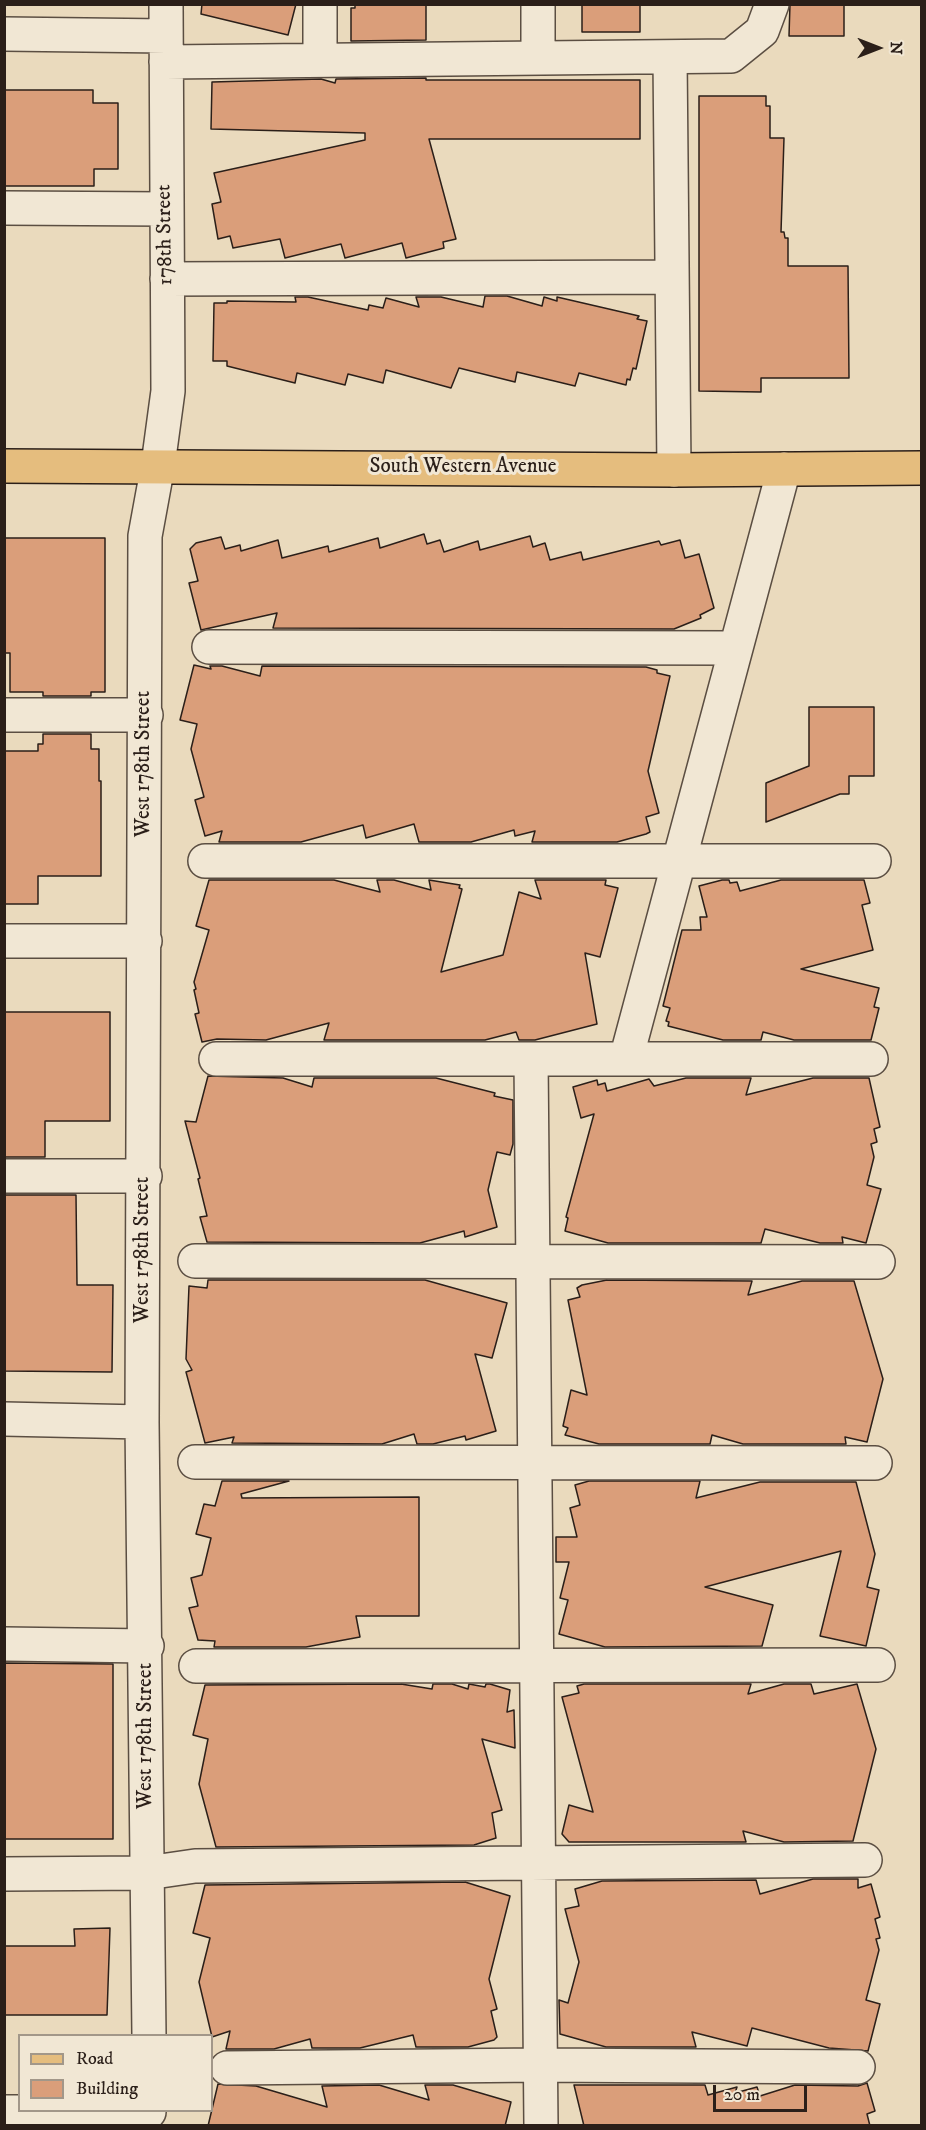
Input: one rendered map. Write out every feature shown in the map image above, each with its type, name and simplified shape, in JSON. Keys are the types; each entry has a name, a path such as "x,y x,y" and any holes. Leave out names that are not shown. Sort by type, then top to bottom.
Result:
{"main road":[{"name":"South Western Avenue","path":"4,466 158,465 674,470 921,468"}],"street":[{"path":"320,4 320,60"},
{"path":"538,4 538,58"},
{"path":"4,34 166,34 320,60 731,56 762,31 772,4"},
{"name":"178th Street","path":"158,465 168,391 165,208 166,34"},
{"path":"670,57 674,470"},
{"path":"4,208 165,208"},
{"path":"167,279 672,277"},
{"name":"West 178th Street","path":"148,2034 147,1646 142,1422 146,715 144,536 158,465"},
{"path":"626,1059 784,469"},
{"path":"209,647 736,648"},
{"path":"4,715 146,715"},
{"path":"205,861 874,861"},
{"path":"4,941 145,941"},
{"path":"216,1059 871,1059"},
{"path":"531,1059 535,1261 541,2126"},
{"path":"4,1176 144,1176"},
{"path":"195,1261 878,1262"},
{"path":"4,1419 142,1422"},
{"path":"195,1462 875,1462"},
{"path":"4,1644 147,1646"},
{"path":"196,1666 878,1665"},
{"path":"4,1874 147,1873 195,1866 865,1860"},
{"path":"227,2068 540,2065 858,2067"},
{"path":"4,2112 149,2116"}],"building":[{"path":"202,4 296,4 288,35 201,14"},
{"path":"355,4 426,4 426,40 351,41 351,8 355,8"},
{"path":"582,4 640,4 640,32 582,32"},
{"path":"790,4 844,4 844,36 789,36"},
{"path":"426,78 426,80 640,80 640,139 429,139 456,239 443,242 444,248 406,258 402,243 345,258 341,244 285,258 280,239 233,248 230,236 218,239 212,204 221,202 214,173 365,140 365,133 211,129 212,82 321,79 335,83 336,79"},
{"path":"4,90 93,90 93,103 118,103 118,169 94,169 94,186 4,186"},
{"path":"699,96 766,96 766,106 770,106 770,138 784,138 781,232 784,232 785,238 788,238 788,266 848,266 849,378 761,378 761,392 699,391"},
{"path":"485,296 507,296 542,306 544,297 557,301 557,297 639,316 637,319 647,321 636,369 633,368 626,385 579,373 575,386 517,372 515,382 459,368 451,388 386,370 383,383 348,374 345,385 297,373 295,383 227,366 227,361 213,361 214,303 227,303 227,301 296,302 295,297 308,297 368,310 369,305 383,308 386,298 419,307 416,297 441,297 483,307"},
{"path":"424,534 427,544 440,540 444,552 478,541 480,550 530,536 533,547 545,543 550,560 581,552 583,560 659,541 661,545 680,540 685,558 699,554 714,608 700,615 701,618 674,629 273,628 277,613 201,630 189,583 198,581 190,549 196,543 221,537 225,549 240,545 241,551 278,540 282,558 328,546 329,552 378,538 380,548"},
{"path":"4,538 105,538 105,692 91,692 91,696 43,696 43,692 10,692 10,653 4,653"},
{"path":"194,665 211,669 210,666 222,666 260,676 262,666 646,667 657,670 657,673 670,676 648,771 659,813 646,817 650,832 617,842 532,842 535,831 515,836 514,830 471,842 419,842 414,824 366,838 363,825 301,842 219,842 222,831 205,836 195,800 204,797 191,749 197,724 180,720"},
{"path":"809,707 874,707 874,776 849,776 849,794 840,794 766,822 766,783 809,766"},
{"path":"43,734 91,734 91,749 99,749 101,876 38,876 38,904 4,904 4,751 38,751 38,744 43,744"},
{"path":"209,880 334,880 380,892 377,880 394,880 431,890 429,880 460,885 459,888 462,889 441,972 503,955 519,892 541,899 535,880 606,880 605,885 618,888 600,957 585,953 597,1024 535,1040 519,1040 516,1032 485,1040 324,1040 329,1023 266,1040 217,1039 202,1042 195,1014 199,1013 194,982 209,930 196,926"},
{"path":"729,880 730,883 737,882 740,891 781,880 864,880 870,903 862,905 873,950 801,969 879,988 874,1007 879,1008 871,1040 794,1040 763,1032 761,1040 723,1040 668,1026 669,1022 666,1021 670,1008 663,1006 682,930 701,930 700,917 707,917 699,886"},
{"path":"4,1012 110,1012 110,1121 45,1121 45,1157 4,1157"},
{"path":"208,1076 283,1078 312,1087 314,1078 436,1078 513,1100 513,1144 510,1155 497,1152 488,1190 497,1227 465,1237 464,1231 420,1243 207,1242 200,1217 207,1216 185,1121 196,1122"},
{"path":"686,1078 751,1078 746,1095 813,1078 869,1078 880,1127 874,1129 877,1142 871,1144 874,1157 867,1185 881,1189 866,1243 842,1237 843,1243 820,1243 765,1229 761,1243 608,1243 565,1231 568,1218 566,1217 594,1114 581,1118 573,1087 597,1080 598,1085 605,1083 607,1091 649,1079 654,1086"},
{"path":"4,1195 76,1195 77,1285 113,1285 112,1372 4,1371"},
{"path":"208,1280 425,1280 507,1303 492,1358 475,1354 496,1431 466,1440 465,1436 433,1444 417,1444 414,1434 382,1444 232,1443 234,1437 205,1443 186,1372 192,1370 186,1359 189,1286 207,1288"},
{"path":"607,1280 752,1281 748,1295 802,1281 854,1281 883,1379 867,1442 845,1437 846,1444 743,1444 712,1435 710,1444 599,1444 565,1435 568,1428 563,1426 571,1390 587,1395 568,1300 580,1297 577,1288 582,1285"},
{"path":"222,1481 289,1481 241,1494 242,1498 419,1497 419,1616 356,1616 360,1637 306,1647 214,1647 215,1641 198,1640 189,1608 198,1606 191,1578 202,1575 211,1538 196,1534 204,1504 215,1506"},
{"path":"589,1481 700,1481 696,1498 760,1482 856,1482 875,1554 867,1587 879,1590 866,1646 820,1636 841,1551 705,1587 773,1605 762,1646 605,1647 559,1634 568,1600 560,1598 569,1562 556,1562 556,1537 577,1537 570,1508 580,1505 575,1485"},
{"path":"4,1663 113,1664 113,1839 4,1839"},
{"path":"401,1684 432,1689 433,1684 452,1684 468,1689 469,1684 485,1687 486,1684 490,1684 510,1690 507,1712 514,1710 515,1748 482,1739 502,1810 492,1813 496,1838 474,1845 216,1847 199,1784 208,1739 193,1735 205,1685"},
{"path":"584,1684 751,1684 748,1694 784,1684 811,1684 814,1694 857,1684 876,1749 853,1841 784,1842 743,1831 746,1842 569,1842 562,1834 569,1805 593,1812 562,1697 579,1693 577,1686"},
{"path":"813,1879 858,1879 858,1888 871,1884 880,1917 875,1919 880,1938 876,1939 879,1950 866,2000 880,2004 868,2051 829,2048 752,2028 747,2046 692,2032 696,2047 606,2047 560,2034 559,2000 568,2003 579,1962 565,1909 579,1906 575,1889 602,1881 756,1880 760,1894"},
{"path":"465,1882 510,1896 489,1979 497,2009 491,2011 497,2037 494,2040 468,2047 416,2047 413,2035 360,2048 312,2048 310,2039 274,2049 226,2049 230,2031 213,2037 211,2034 199,1982 210,1938 193,1933 205,1885"},
{"path":"110,1928 107,2015 4,2015 4,1946 75,1946 74,1929"},
{"path":"867,2083 875,2111 867,2114 870,2126 584,2126 574,2085 705,2085 708,2095 737,2087 735,2093 757,2087 760,2096 795,2085 858,2086"},
{"path":"218,2084 256,2086 327,2107 322,2086 379,2085 429,2100 425,2085 453,2085 511,2102 505,2126 208,2126"}]}
